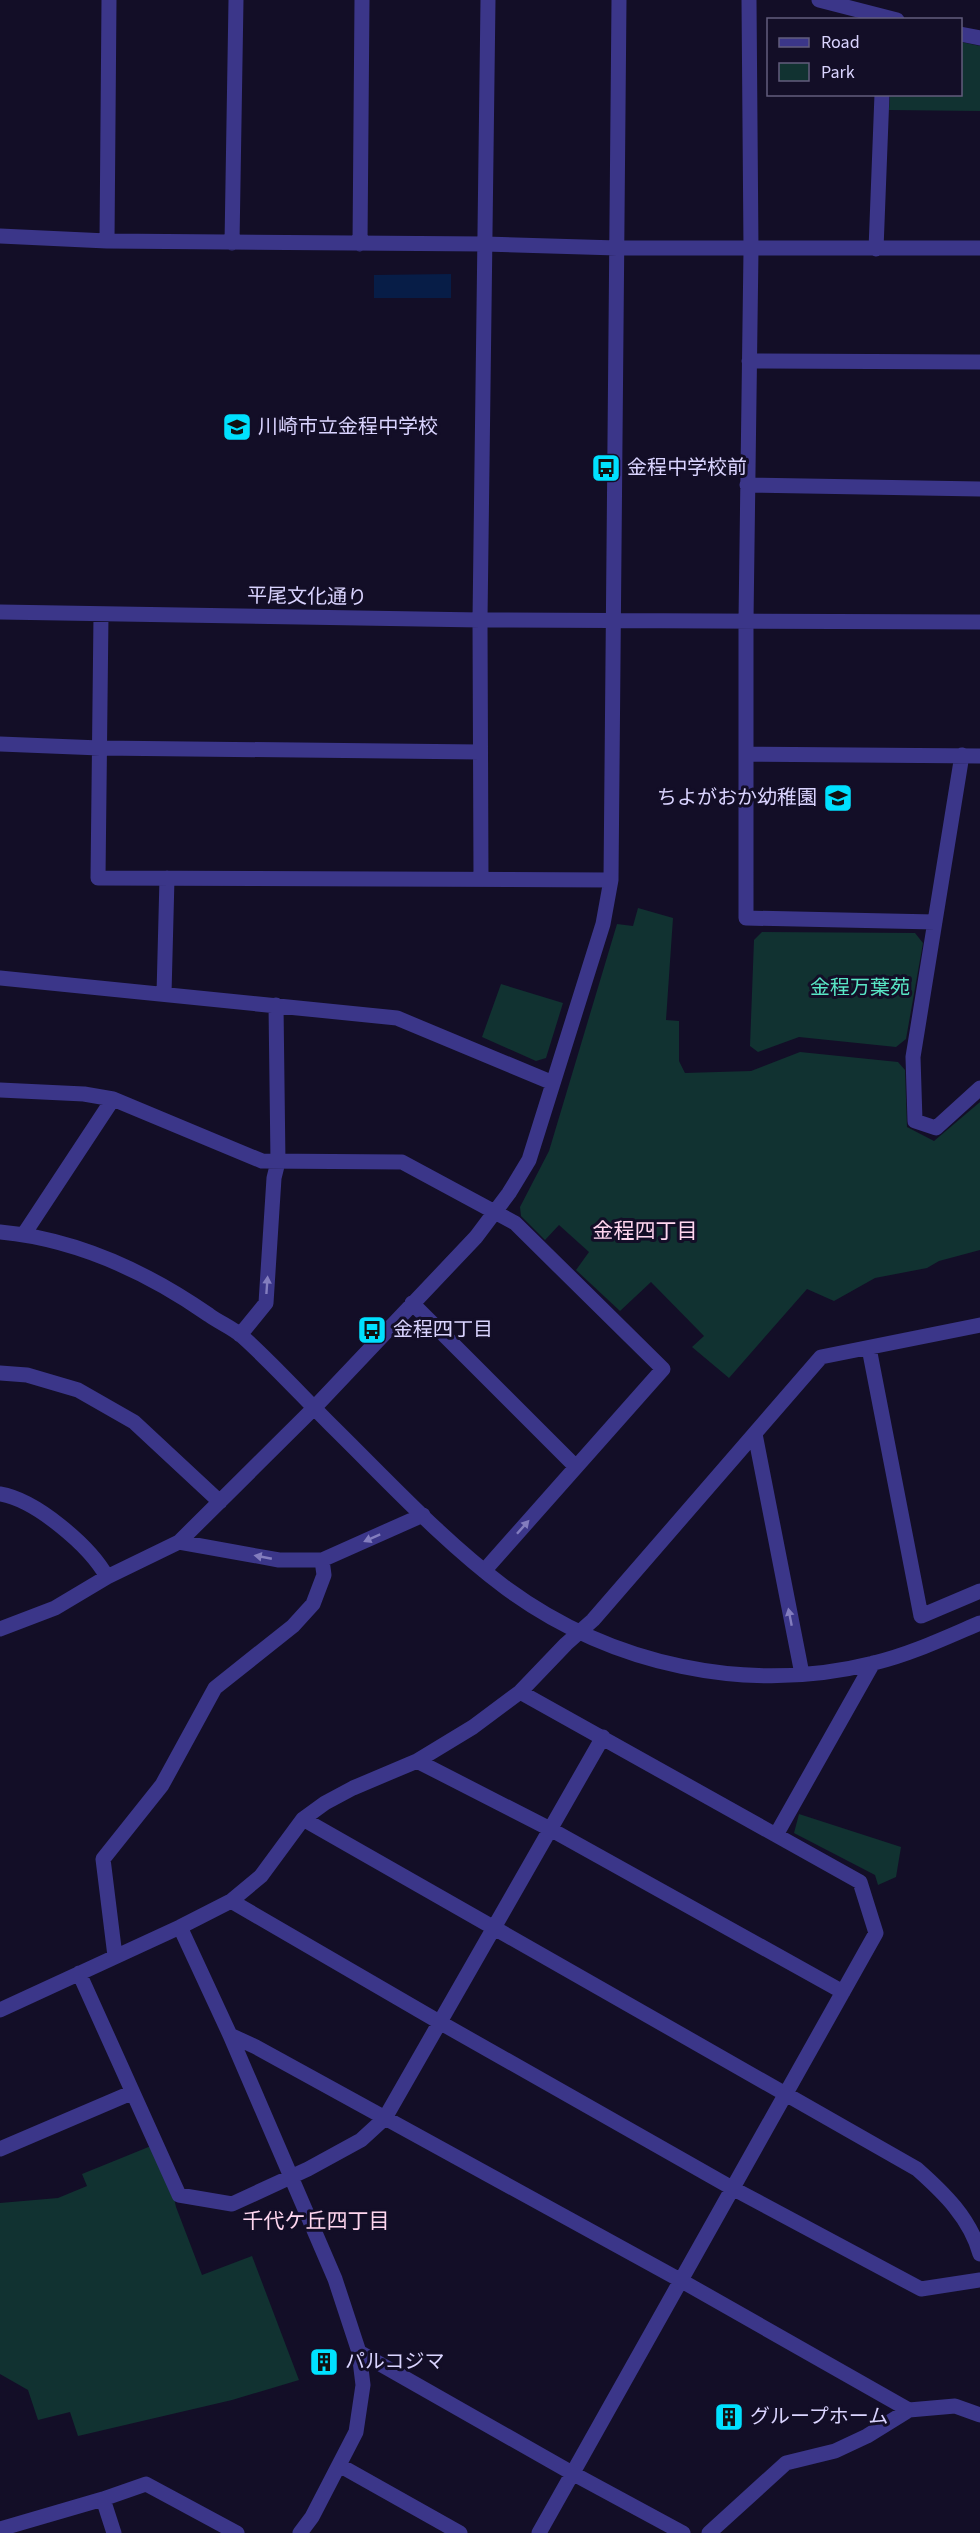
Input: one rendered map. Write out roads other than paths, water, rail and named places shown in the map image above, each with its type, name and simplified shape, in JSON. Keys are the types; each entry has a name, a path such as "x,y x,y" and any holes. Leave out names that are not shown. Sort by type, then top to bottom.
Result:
{"street":[{"path":"107,241 109,0"},
{"path":"232,243 236,0"},
{"path":"360,244 362,0"},
{"path":"481,879 480,620 488,0"},
{"path":"0,1629 54,1608 107,1577 179,1542 314,1408 476,1237 529,1160 603,924 611,880 619,0"},
{"path":"750,0 751,249 747,485 746,918 935,922"},
{"path":"819,0 885,18"},
{"path":"962,34 980,38"},
{"path":"876,249 882,96"},
{"path":"0,236 107,241 485,244 617,248 980,248"},
{"path":"749,361 980,362"},
{"path":"747,485 980,489"},
{"name":"平尾文化通り","path":"0,612 480,620 980,622"},
{"path":"101,615 98,878 611,880"},
{"path":"0,744 100,748 480,752"},
{"path":"747,754 980,756"},
{"path":"962,755 913,1057 915,1121 936,1128 980,1088"},
{"path":"164,994 167,878"},
{"path":"0,978 397,1018 553,1083"},
{"path":"240,1335 266,1303 274,1178 278,1162 276,1005"},
{"path":"0,1089 84,1094 113,1099 262,1161 402,1162 515,1223 663,1369 484,1570"},
{"path":"24,1234 113,1099"},
{"path":"0,1232 24,1234 76,1248 127,1266 174,1291 240,1335 423,1515 484,1570 531,1604 602,1643 634,1654 698,1670 749,1675 802,1674 873,1664 937,1642 980,1623"},
{"path":"412,1303 576,1467"},
{"path":"0,2010 231,1901 261,1876 303,1819 325,1803 353,1788 417,1761 473,1727 520,1692 580,1632 821,1357 980,1325"},
{"path":"869,1348 921,1616 980,1591"},
{"path":"0,1373 27,1375 78,1390 134,1422 220,1502"},
{"path":"754,1434 802,1674"},
{"path":"0,1494 30,1505 65,1531 99,1562 107,1577"},
{"path":"179,1542 279,1560 322,1560 423,1515"},
{"path":"115,1956 103,1859 162,1785 215,1688 293,1626 314,1604 324,1575 322,1560"},
{"path":"777,1835 873,1664"},
{"path":"520,1692 860,1882 876,1933 538,2533"},
{"path":"79,1973 131,2093 179,2195 232,2204 361,2140 385,2118 603,1737"},
{"path":"417,1761 550,1829 843,1992"},
{"path":"303,1819 494,1930 917,2169 947,2195 965,2220 980,2254"},
{"path":"231,1901 732,2188 921,2289 980,2280"},
{"path":"180,1927 230,2035 335,2279 354,2333 358,2352 363,2385 356,2432 312,2517 300,2533"},
{"path":"230,2035 256,2047 680,2280 909,2410"},
{"path":"0,2149 131,2093"},
{"path":"358,2352 572,2474 684,2533"},
{"path":"709,2533 786,2463 835,2451 867,2436 909,2410 955,2406 980,2415"},
{"path":"339,2465 460,2533"},
{"path":"0,2529 147,2484 237,2533"},
{"path":"103,2499 114,2533"}],"water":[{"path":"451,274 451,298 374,298 374,275"}],"place":[{"name":"川崎市立金程中学校","path":"237,427"},
{"name":"金程中学校前","path":"606,468"},
{"name":"ちよがおか幼稚園","path":"838,798"},
{"name":"金程四丁目","path":"372,1330"},
{"name":"パルコジマ","path":"324,2362"},
{"name":"グループホーム","path":"729,2417"}],"district":[{"name":"金程四丁目","path":"645,1231"},
{"name":"千代ケ丘四丁目","path":"316,2221"}],"park label":[{"name":"金程万葉苑","path":"860,988"}]}
